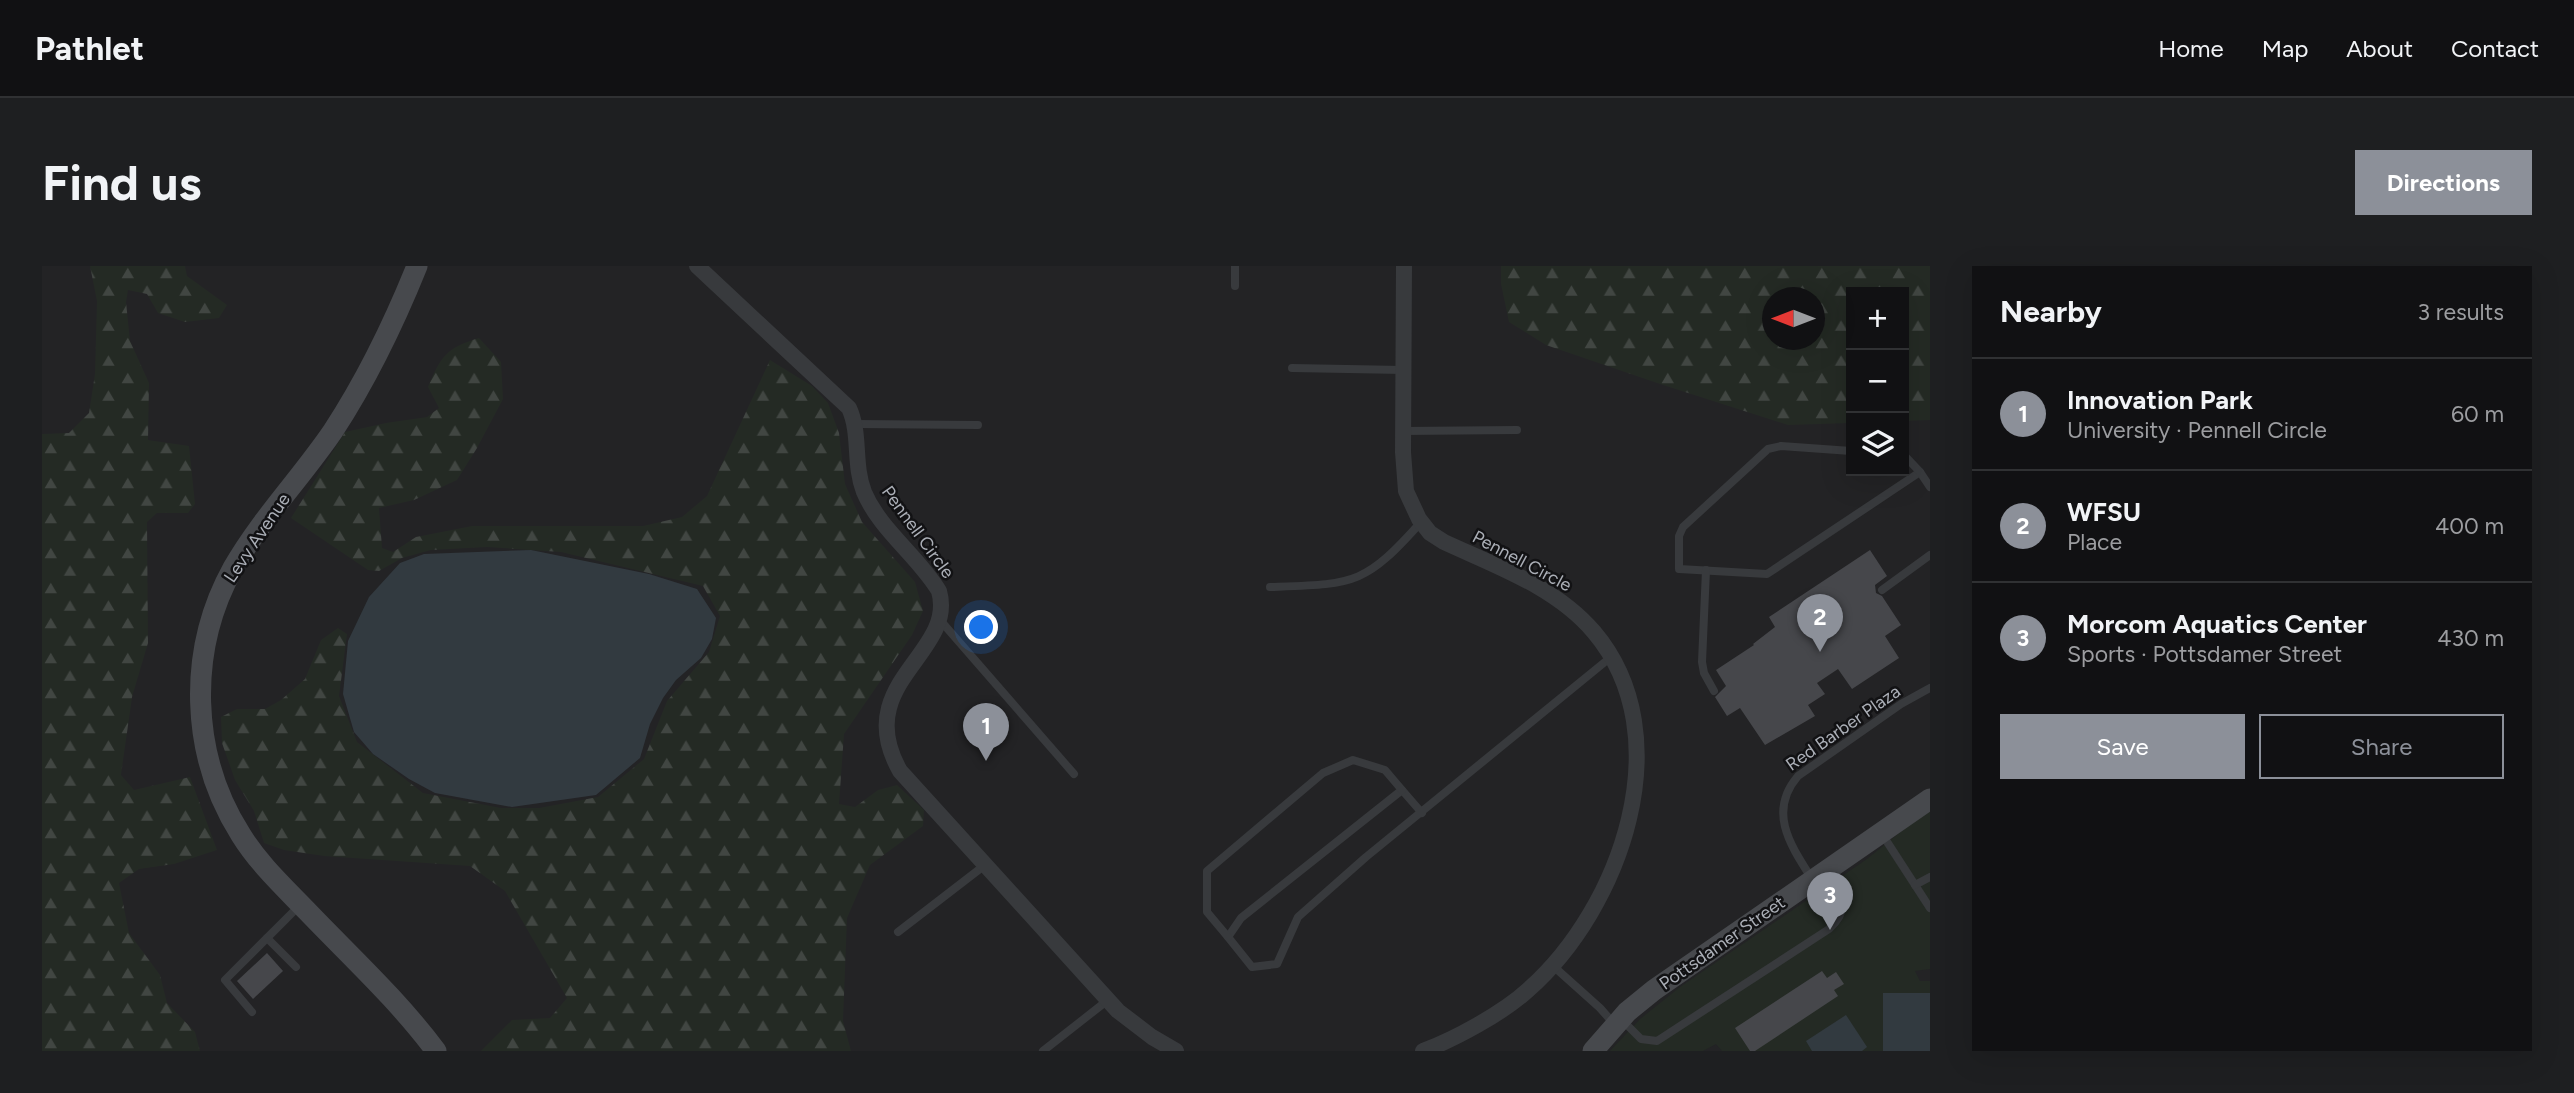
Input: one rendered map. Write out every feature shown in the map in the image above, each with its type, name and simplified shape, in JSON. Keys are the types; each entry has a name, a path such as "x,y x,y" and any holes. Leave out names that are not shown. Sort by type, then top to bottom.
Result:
{"street":[{"name":"Levy Avenue","path":"417,266 381,348 355,395 234,567 214,611 204,647 201,715 206,754 214,779 240,834 272,874 391,996 436,1051"},
{"path":"697,266 844,401 856,424"},
{"name":"Pennell Circle","path":"1404,266 1403,431 1406,491 1430,533 1564,603 1595,633 1627,689 1636,733 1637,765 1632,803 1621,841 1597,904 1581,930 1552,965 1513,1002 1465,1032 1423,1051"},
{"name":"Pennell Circle","path":"856,424 858,473 865,494 878,515 939,591 942,600 940,620"},
{"path":"940,620 931,638 897,686 891,700 888,716 889,744 893,759 910,784 1108,1000 1135,1026 1176,1051"},
{"name":"Pottsdamer Street","path":"1592,1051 1618,1022 1654,990 1930,799"}],"lane":[{"path":"1235,266 1235,286"},
{"path":"1292,368 1404,370"},
{"path":"856,424 978,425"},
{"path":"1403,431 1517,430"},
{"path":"1846,450 1781,446 1768,449 1683,527 1679,536 1679,569 1767,574 1920,472"},
{"path":"1909,460 1930,487"},
{"path":"1270,587 1333,584 1356,579 1383,563 1422,521"},
{"path":"1882,590 1930,555"},
{"path":"1706,570 1702,662 1704,673 1714,691"},
{"path":"940,620 1074,774"},
{"path":"1422,813 1385,770 1353,760 1323,773 1207,871 1207,912 1252,967 1277,964 1298,917 1366,857 1422,813 1611,657"},
{"name":"Red Barber Plaza","path":"1618,1022 1641,1039 1657,1041 1838,921 1843,912 1841,897 1789,843 1784,826 1785,797 1789,786 1798,776 1902,704 1930,688"},
{"path":"1228,937 1241,918 1402,790"},
{"path":"1881,832 1930,908"},
{"path":"898,932 985,865"},
{"path":"1915,886 1930,877"},
{"path":"252,1012 225,980 301,904"},
{"path":"267,938 296,967"},
{"path":"1552,965 1618,1022"},
{"path":"1043,1051 1108,1000"}],"shaded area":[{"path":"42,266 1930,266 1930,1051 42,1051"},
{"path":"531,550 649,574 697,589 716,618 712,639 701,658 676,680 663,698 650,724 640,758 596,795 512,807 435,793 373,754 354,732 343,694 348,641 369,597 400,563 424,554"},
{"path":"1883,993 1930,993 1930,1051 1883,1051"},
{"path":"1846,1015 1867,1047 1862,1051 1812,1051 1806,1041"}],"green space":[{"path":"90,266 185,266 187,276 227,305 219,318 185,322 158,313 147,294 128,290 126,302 130,341 149,383 148,440 189,446 195,504 188,513 157,513 147,522 148,643 132,697 121,775 134,790 190,777 217,850 174,864 139,869 119,883 129,933 160,975 167,1003 195,1032 200,1051 42,1051 42,434 69,433 89,413 95,374 97,301"},
{"path":"1501,266 1930,266 1930,420 1909,421 1909,287 1846,287 1846,423 1788,425 1546,345 1509,322 1501,284"},
{"path":"479,338 501,362 503,399 457,480 414,500 379,508 382,548 393,552 416,537 472,526 643,526 682,517 707,496 770,360 812,386 828,403 839,433 845,484 862,522 915,582 923,611 912,635 844,734 839,804 855,807 878,790 897,785 924,810 923,826 870,865 847,918 843,1021 851,1051 481,1051 512,1020 550,1018 567,998 505,891 470,866 324,856 284,850 264,843 254,811 235,780 222,743 221,717 237,709 265,709 281,700 305,679 321,640 338,628 347,634 339,696 357,742 423,793 501,808 539,808 598,797 644,759 667,701 709,652 720,616 703,586 561,552 487,547 431,550 402,558 379,571 368,570 291,518 345,432 427,417 439,408 428,387 441,361 452,350"},
{"path":"1930,808 1930,969 1915,971 1920,981 1930,981 1930,1051 1722,1051 1716,1044 1703,1051 1610,1051 1640,1019 1680,987 1867,859"}],"building":[{"path":"1870,550 1887,576 1875,585 1876,593 1882,596 1901,625 1885,636 1899,658 1852,689 1838,669 1817,683 1825,694 1808,705 1815,716 1765,745 1740,708 1727,716 1715,697 1726,686 1716,670 1754,645 1775,627 1769,617"},
{"path":"267,953 283,971 253,999 237,981"},
{"path":"1822,971 1827,978 1836,972 1844,984 1834,990 1838,996 1755,1051 1750,1051 1735,1028"}],"place":[{"name":"WFSU","path":"1820,652"},
{"name":"Innovation Park","path":"986,761"},
{"name":"Morcom Aquatics Center","path":"1830,930"}]}
